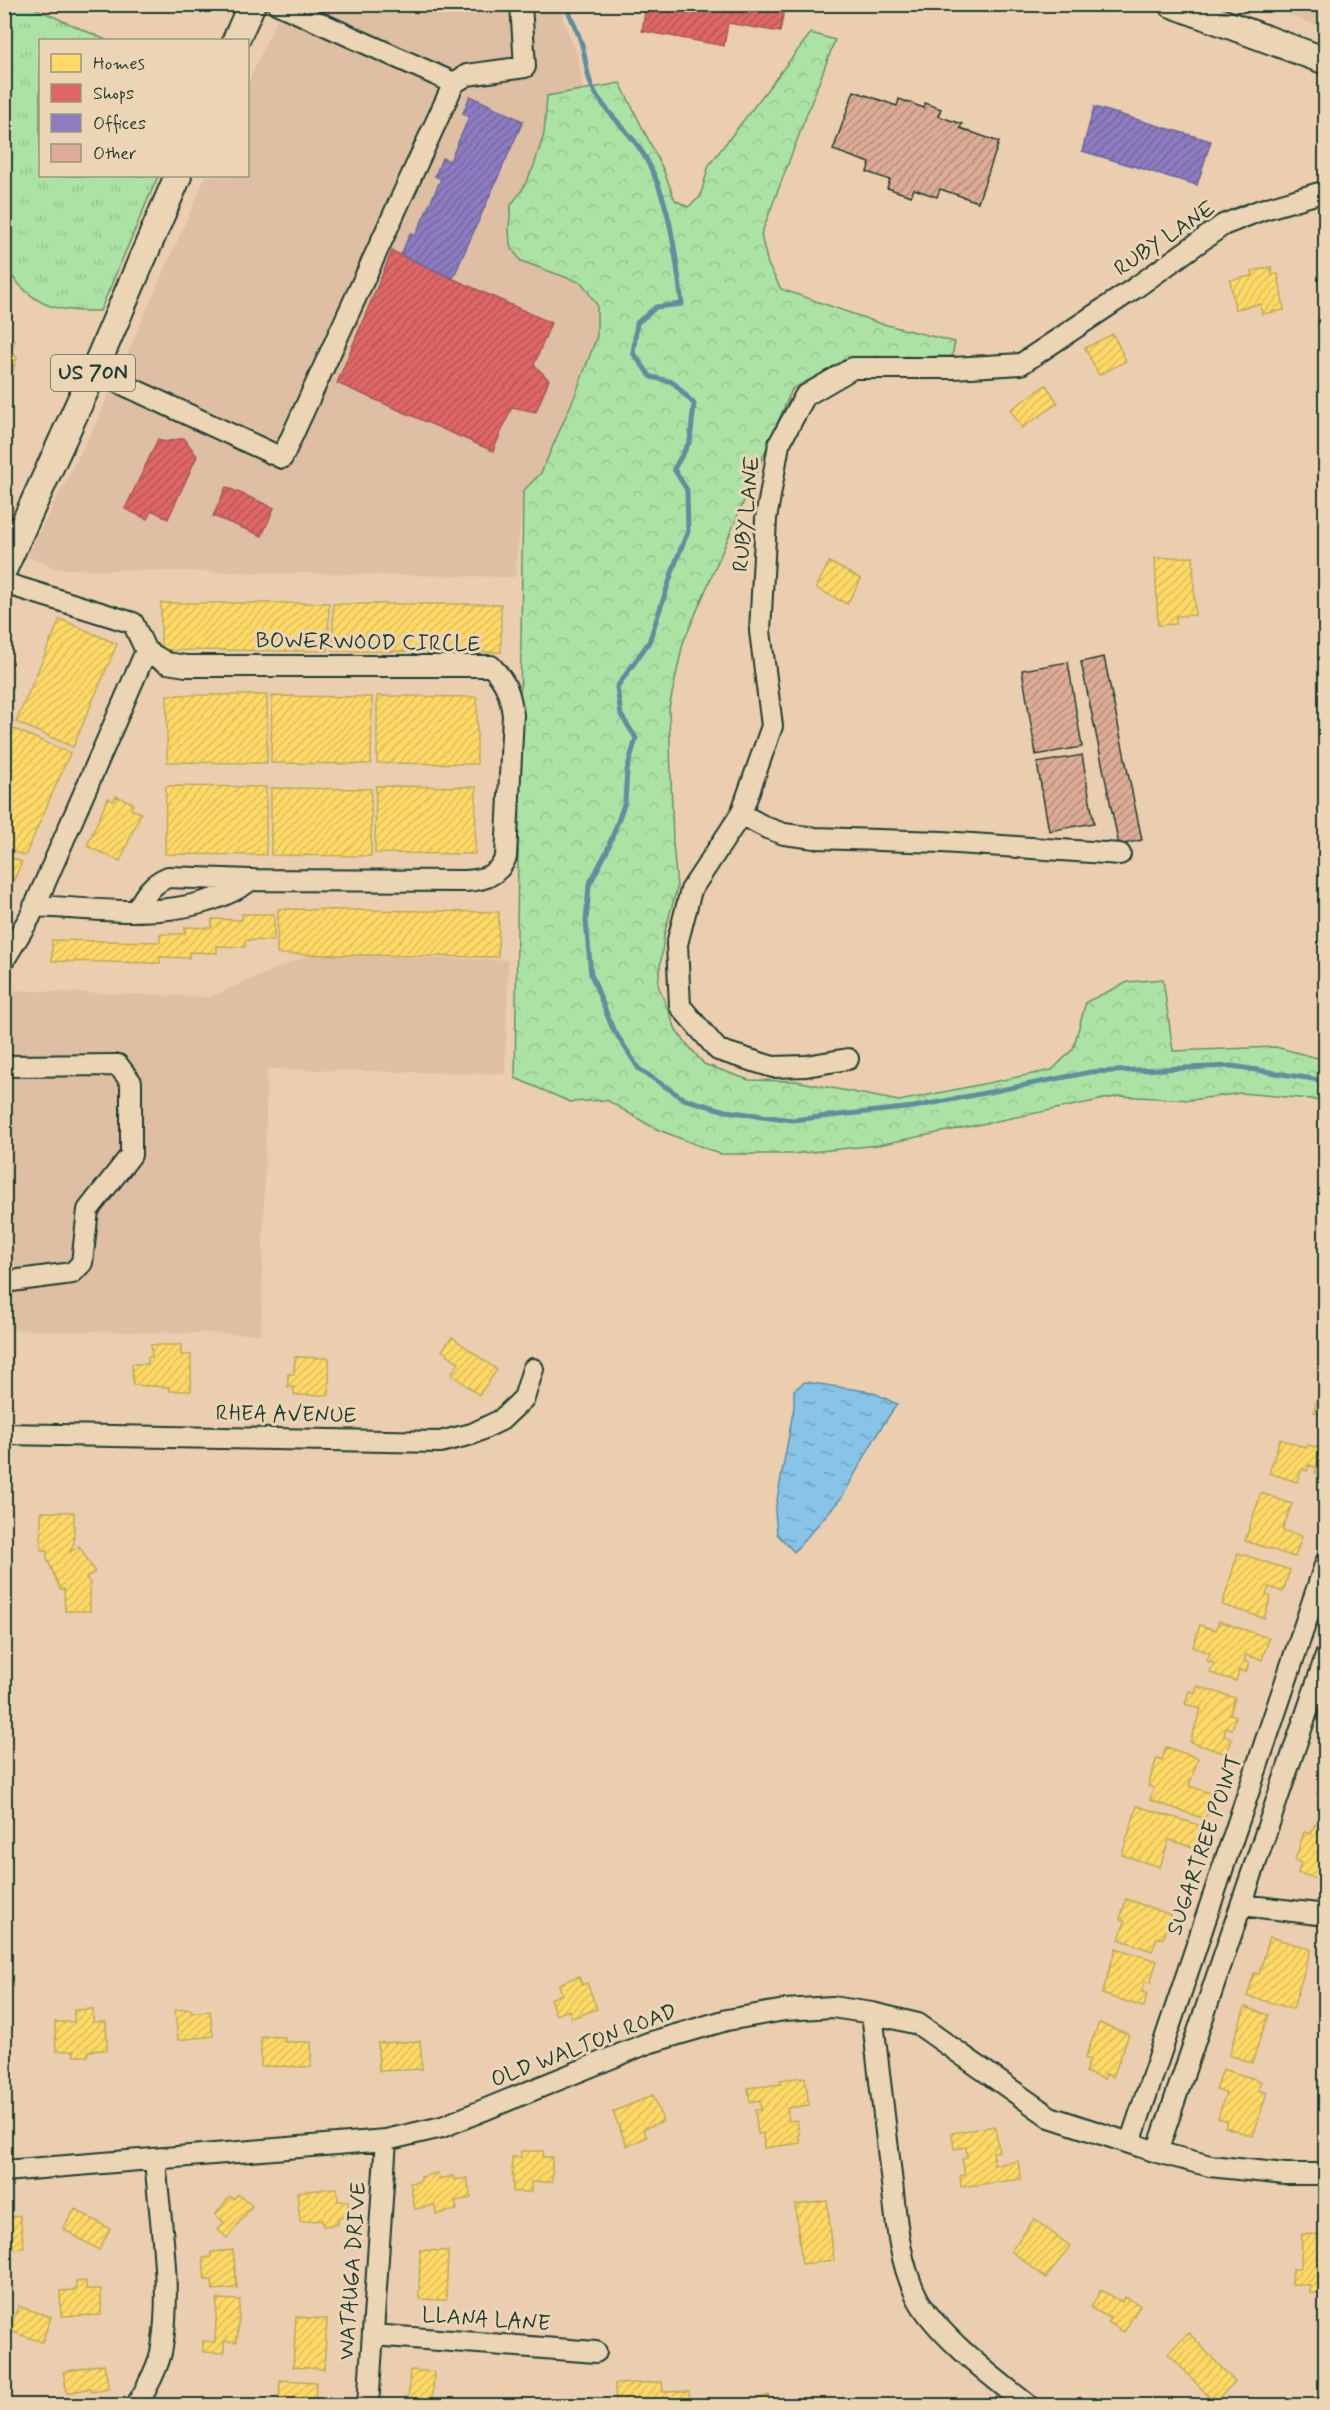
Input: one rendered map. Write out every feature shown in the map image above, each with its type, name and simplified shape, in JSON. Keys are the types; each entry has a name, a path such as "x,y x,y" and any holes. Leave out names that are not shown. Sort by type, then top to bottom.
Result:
{"main road":[{"path":"236,39 252,4"},
{"path":"1172,4 1326,61"},
{"name":"US 70N","path":"4,568 94,371 178,177"}],"street":[{"path":"278,4 454,83"},
{"path":"94,371 282,458 454,83 467,75 525,67 521,4"},
{"name":"RUBY LANE","path":"848,1059 806,1066 773,1067 718,1050 681,1006 677,944 691,890 741,814 771,726 760,631 766,519 779,444 806,396 853,368 953,368 1021,364 1136,288 1223,225 1261,210 1326,191"},
{"path":"4,583 133,623 146,651 34,906 20,936 4,960"},
{"name":"BOWERWOOD CIRCLE","path":"136,911 148,891 157,882 168,878 482,880 495,873 506,858 513,715 510,693 504,680 491,666 186,666 166,663 146,651"},
{"path":"741,814 784,834 815,838 942,842 1120,854"},
{"path":"34,906 148,912 213,900 233,893 251,880"},
{"path":"4,1066 117,1065 131,1082 131,1155 88,1210 82,1263 72,1273 4,1282"},
{"name":"RHEA AVENUE","path":"4,1434 440,1442 472,1434 501,1420 524,1398 533,1370"},
{"name":"SUGARTREE POINT","path":"1130,2143 1326,1562"},
{"path":"1157,2152 1326,1656"},
{"path":"1242,1905 1326,1915"},
{"name":"OLD WALTON ROAD","path":"4,2171 386,2140 442,2127 648,2043 727,2020 785,2010 832,2007 872,2013 918,2024 1050,2117 1157,2152 1210,2166 1285,2174 1326,2174"},
{"path":"872,2013 896,2215 905,2268 916,2296 933,2321 994,2378 1029,2406"},
{"name":"WATAUGA DRIVE","path":"368,2406 386,2140"},
{"path":"136,2406 143,2396 162,2350 166,2296 155,2160"},
{"name":"LLANA LANE","path":"373,2336 596,2352"}],"shaded area":[{"path":"283,5 564,5 563,20 578,57 583,90 597,336 541,473 523,491 515,577 58,569 27,556 99,417 206,177 249,177 249,81"},
{"path":"1264,5 1325,5 1325,29"},
{"path":"309,955 508,960 505,1074 267,1069 261,1334 5,1330 5,990 209,997"}],"green space":[{"path":"5,4 38,5 36,9 104,39 39,39 39,177 158,177 100,311 69,310 45,304 25,290 5,267"},
{"path":"811,33 835,40 761,235 768,264 781,289 879,323 955,342 952,356 848,359 792,389 683,643 669,708 673,843 677,888 664,935 658,985 677,1032 704,1064 749,1080 796,1081 899,1101 1052,1070 1073,1049 1086,1002 1128,982 1163,979 1173,1051 1276,1047 1325,1060 1325,1103 1311,1099 1241,1093 1191,1100 1120,1096 878,1145 792,1154 720,1154 654,1128 607,1100 570,1102 515,1078 523,491 541,473 576,393 597,336 597,305 582,283 521,261 510,246 511,205 522,190 534,166 544,134 547,96 620,83 663,169 675,200 688,207 700,197 709,165"}],"water":[{"path":"805,1382 872,1392 897,1404 842,1497 794,1552 777,1534 775,1511 794,1407 794,1390"}],"building: Homes":[{"path":"1271,267 1272,275 1278,274 1284,310 1262,314 1260,304 1235,309 1230,280 1253,276 1252,271"},
{"path":"1113,334 1126,361 1099,375 1085,348"},
{"path":"4,337 15,340 11,352 17,357 7,391 4,390"},
{"path":"1046,385 1058,403 1022,428 1010,410"},
{"path":"1193,557 1195,615 1176,616 1176,624 1158,625 1155,558"},
{"path":"829,562 861,579 847,604 816,588"},
{"path":"161,603 329,603 328,651 161,650"},
{"path":"333,604 501,604 501,652 333,651"},
{"path":"60,619 117,644 73,747 16,722"},
{"path":"167,695 267,695 267,763 167,762"},
{"path":"272,696 372,697 371,764 271,763"},
{"path":"377,696 477,697 477,764 377,763"},
{"path":"12,728 70,753 25,856 4,848 4,747"},
{"path":"166,786 266,787 266,855 165,854"},
{"path":"376,786 476,787 475,854 375,853"},
{"path":"271,788 371,789 371,856 271,855"},
{"path":"116,796 133,803 131,809 141,813 120,861 87,846 108,798 114,801"},
{"path":"4,854 22,862 4,902"},
{"path":"278,909 499,912 498,957 277,954"},
{"path":"242,914 274,914 274,941 245,940 245,947 217,946 217,953 189,952 189,958 160,957 160,963 52,961 52,940 160,942 160,934 185,934 185,927 212,928 212,919 242,920"},
{"path":"452,1337 497,1370 479,1395 451,1374 459,1363 442,1350"},
{"path":"151,1345 181,1345 181,1355 191,1355 191,1391 169,1391 169,1387 133,1385 132,1364 148,1364 148,1357 152,1357"},
{"path":"295,1357 329,1358 329,1395 294,1395 294,1387 288,1387 288,1374 294,1374"},
{"path":"1319,1393 1326,1394 1326,1415 1314,1412"},
{"path":"1280,1439 1307,1448 1308,1445 1326,1450 1325,1476 1315,1473 1317,1468 1309,1465 1307,1471 1302,1469 1297,1482 1269,1473"},
{"path":"1261,1493 1292,1504 1282,1530 1302,1536 1295,1557 1245,1541"},
{"path":"41,1512 74,1512 74,1542 70,1552 79,1546 95,1572 86,1577 90,1584 90,1611 65,1611 64,1589 60,1589 47,1558 47,1550 41,1550"},
{"path":"1238,1553 1290,1570 1283,1592 1269,1587 1266,1595 1271,1597 1264,1618 1222,1605"},
{"path":"1219,1621 1269,1638 1262,1660 1246,1655 1244,1661 1249,1663 1246,1672 1239,1670 1236,1681 1210,1673 1214,1663 1207,1661 1210,1653 1193,1647 1200,1625 1216,1630"},
{"path":"1197,1686 1235,1698 1230,1714 1236,1716 1232,1729 1226,1727 1224,1736 1232,1738 1227,1754 1190,1742 1201,1709 1185,1704 1189,1691 1195,1693"},
{"path":"1166,1747 1198,1758 1189,1786 1213,1794 1205,1819 1150,1800 1154,1788 1148,1786 1157,1758 1162,1760"},
{"path":"1326,1768 1326,1796 1317,1794"},
{"path":"1137,1806 1205,1827 1199,1849 1169,1840 1160,1867 1122,1855"},
{"path":"1315,1824 1326,1827 1326,1881 1298,1873 1301,1862 1295,1861 1304,1832 1311,1834"},
{"path":"1126,1899 1171,1915 1163,1938 1157,1938 1152,1951 1119,1939 1125,1921 1120,1919"},
{"path":"1270,1937 1311,1949 1293,2009 1247,1996 1254,1973 1259,1974"},
{"path":"1116,1948 1157,1961 1150,1983 1145,1981 1142,1992 1147,1994 1144,2007 1102,1994"},
{"path":"579,1976 582,1985 587,1983 597,2009 572,2018 569,2010 556,2015 550,1999 562,1994 559,1984"},
{"path":"1245,2007 1268,2015 1252,2063 1229,2055"},
{"path":"93,2009 93,2022 106,2022 107,2050 88,2051 88,2056 74,2056 74,2051 56,2051 55,2022 74,2022 74,2010"},
{"path":"190,2009 191,2013 210,2011 213,2036 178,2040 175,2010"},
{"path":"1099,2023 1129,2034 1113,2077 1106,2074 1104,2079 1085,2072 1090,2060 1085,2058"},
{"path":"261,2036 285,2037 284,2042 311,2042 311,2067 261,2066"},
{"path":"420,2041 422,2069 379,2071 378,2043"},
{"path":"4,2059 11,2059 12,2084 4,2084"},
{"path":"1223,2069 1261,2081 1258,2090 1267,2093 1253,2136 1225,2127 1227,2121 1218,2118 1226,2093 1216,2090"},
{"path":"805,2077 809,2105 787,2108 789,2121 797,2120 800,2143 764,2148 763,2133 758,2134 755,2110 761,2110 760,2100 750,2102 748,2088 781,2084 780,2080"},
{"path":"653,2095 663,2121 643,2129 647,2137 627,2146 613,2112"},
{"path":"995,2126 999,2151 993,2152 994,2165 1018,2161 1021,2179 961,2187 960,2176 965,2175 962,2159 967,2158 966,2147 954,2149 952,2133"},
{"path":"521,2151 543,2151 543,2157 552,2157 552,2182 531,2182 531,2192 513,2192 512,2157 521,2157"},
{"path":"438,2173 439,2179 453,2176 454,2180 467,2178 471,2198 455,2201 457,2210 436,2214 435,2205 415,2209 410,2183 421,2181 421,2177"},
{"path":"337,2188 338,2201 348,2201 350,2216 338,2218 338,2224 323,2226 322,2220 300,2222 297,2192"},
{"path":"238,2194 252,2206 227,2238 218,2230 224,2222 215,2215 230,2196 234,2199"},
{"path":"827,2201 834,2260 802,2264 795,2205"},
{"path":"75,2209 110,2229 99,2250 63,2229"},
{"path":"20,2216 24,2248 4,2250 4,2218"},
{"path":"1034,2219 1070,2246 1046,2278 1011,2251"},
{"path":"1302,2234 1326,2235 1326,2294 1310,2293 1310,2285 1292,2284 1293,2269 1301,2269"},
{"path":"233,2250 237,2288 213,2290 212,2280 205,2280 203,2258 211,2257 211,2252"},
{"path":"420,2250 448,2251 446,2300 419,2299"},
{"path":"86,2281 86,2289 101,2289 101,2315 61,2316 60,2291 76,2290 76,2282"},
{"path":"1101,2290 1122,2302 1125,2297 1140,2305 1124,2332 1108,2322 1110,2318 1091,2308"},
{"path":"217,2299 240,2300 237,2342 224,2341 224,2353 203,2352 203,2341 215,2342"},
{"path":"18,2306 51,2317 42,2342 10,2331"},
{"path":"296,2317 327,2319 324,2369 293,2367"},
{"path":"1189,2333 1235,2382 1214,2402 1168,2353"},
{"path":"104,2364 109,2389 92,2392 91,2388 67,2393 63,2372"},
{"path":"410,2370 434,2372 432,2405 438,2406 408,2406"},
{"path":"280,2380 316,2382 315,2406 279,2406"},
{"path":"662,2382 663,2392 689,2391 690,2406 616,2406 615,2384"},
{"path":"768,2395 772,2406 747,2406 746,2404"}],"building: Shops":[{"path":"646,4 785,4 780,32 728,23 724,46 642,31"},
{"path":"392,251 551,323 534,365 549,380 536,412 512,407 493,451 337,383"},
{"path":"184,438 197,456 168,519 152,510 147,519 125,509 158,439 164,442"},
{"path":"226,487 274,508 262,536 213,516"}],"building: Offices":[{"path":"470,96 523,121 453,278 401,255 410,233 415,236 441,179 435,176 442,158 450,161 469,117 463,113"},
{"path":"1094,107 1211,141 1197,185 1082,151"}],"building: Other":[{"path":"854,91 897,106 899,99 924,108 925,103 941,109 938,116 962,124 960,128 999,142 978,202 940,189 937,197 914,189 911,196 887,188 890,180 867,172 870,163 833,150"},
{"path":"1104,657 1142,840 1119,845 1081,662"},
{"path":"1068,662 1082,747 1036,755 1022,670"},
{"path":"1082,755 1094,823 1049,831 1037,763"}],"waterway":[{"path":"573,4 568,10 582,44 591,84 603,105 633,139 649,164 664,202 673,243 682,304 656,307 637,323 633,353 651,377 673,382 694,404 690,441 674,469 687,490 688,531 649,642 617,687 621,715 636,738 627,770 625,802 607,851 589,885 586,921 591,974 612,1027 639,1069 684,1099 726,1111 792,1120 914,1107 1091,1072 1232,1066 1326,1081"}]}
